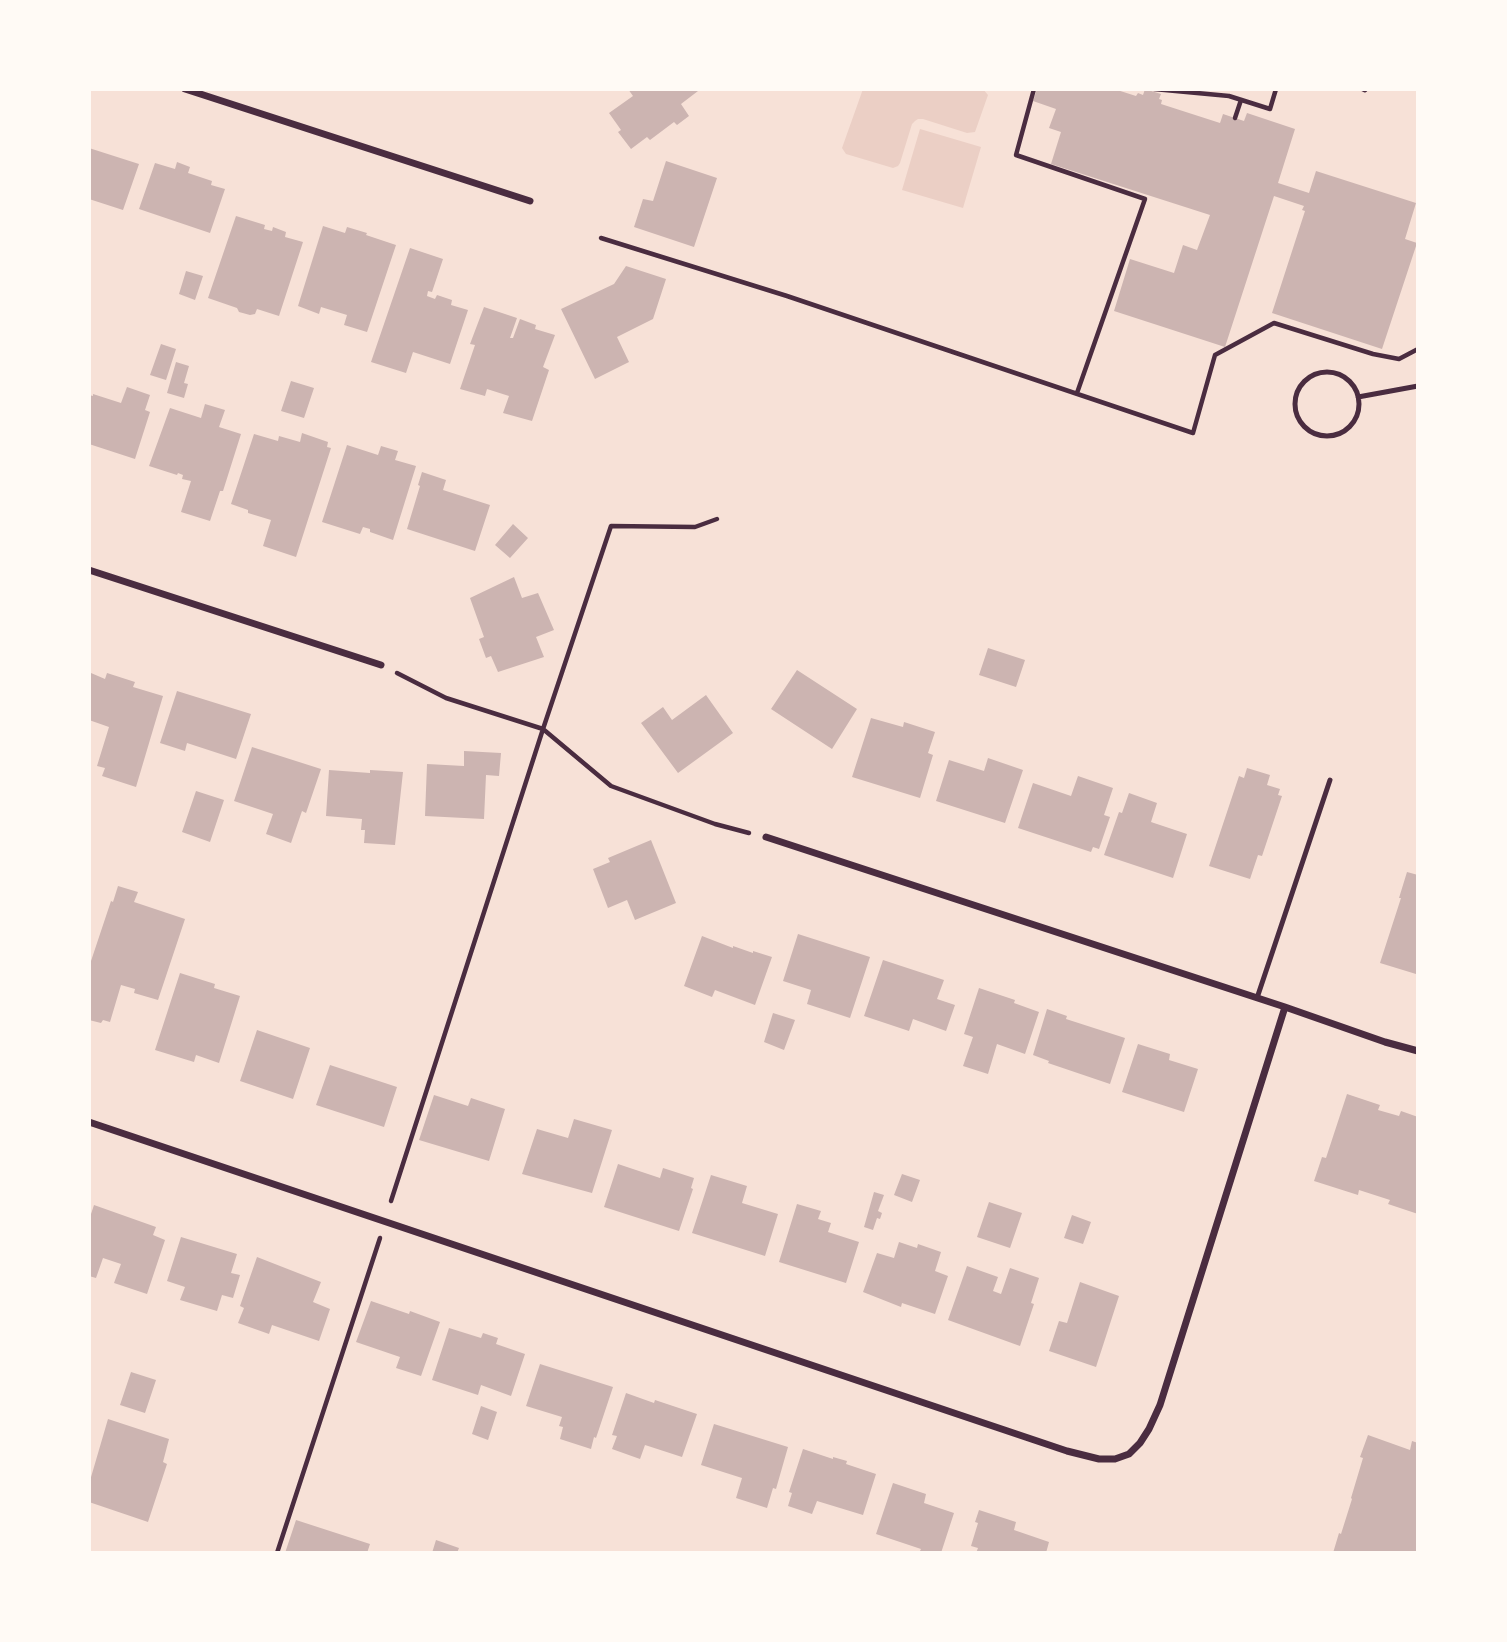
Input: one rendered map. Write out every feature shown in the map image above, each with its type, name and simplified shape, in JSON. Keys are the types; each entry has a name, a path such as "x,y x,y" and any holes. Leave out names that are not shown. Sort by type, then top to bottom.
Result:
{"street":[{"path":"185,89 530,201"},
{"path":"89,570 381,665"},
{"path":"766,837 1418,1051"},
{"path":"89,1122 1067,1451 1099,1459 1115,1459 1129,1454 1140,1443 1160,1405 1285,1007"}],"lane":[{"path":"1333,372 1343,376 1351,383 1358,397 1358,412 1354,421 1337,435 1315,434 1298,420 1295,398 1298,389 1313,375 1333,372"},
{"path":"1358,397 1418,386"},
{"path":"1258,998 1330,780"}],"path":[{"path":"1034,89 1016,155 1145,199 1077,393"},
{"path":"1154,90 1229,96 1270,109 1276,89"},
{"path":"1235,118 1241,100"},
{"path":"601,237 787,296 1193,433 1215,355 1274,323 1373,354 1399,359 1418,349"},
{"path":"391,1201 542,729 611,526 695,527 717,519"},
{"path":"381,665 446,698 542,729 611,786 715,824 766,837"},
{"path":"277,1553 380,1236"}],"shaded area":[{"path":"863,89 983,89 988,95 975,132 967,133 923,119 915,121 900,163 893,168 846,154 842,148"},
{"path":"920,129 981,147 963,208 902,190"}],"building":[{"path":"628,89 698,91 681,104 689,116 677,125 674,122 650,140 647,137 631,149 618,132 621,130 609,113 633,96"},
{"path":"1037,89 1114,89 1136,96 1138,93 1143,95 1145,89 1161,94 1161,104 1220,123 1223,114 1244,121 1247,113 1295,129 1278,183 1309,193 1316,171 1416,203 1405,239 1417,243 1382,349 1272,313 1305,211 1302,210 1304,206 1274,196 1225,347 1114,311 1130,259 1174,273 1183,245 1197,250 1210,215 1051,164 1061,132 1049,128 1056,109 1033,101"},
{"path":"89,148 139,164 123,210 89,199"},
{"path":"666,161 717,178 694,247 634,227 643,199 653,201"},
{"path":"177,162 190,167 188,173 212,181 211,185 225,189 210,233 139,209 155,163 175,169"},
{"path":"236,216 265,225 264,229 272,231 273,227 286,232 285,237 303,242 279,316 257,309 255,314 250,315 208,298"},
{"path":"323,226 345,233 347,227 396,245 367,332 344,325 347,315 321,307 319,314 298,306"},
{"path":"410,248 443,259 432,292 428,291 427,296 435,299 437,295 452,300 451,305 468,310 450,364 413,352 406,373 371,362"},
{"path":"626,266 666,279 653,319 617,337 629,362 595,379 561,309 614,284"},
{"path":"186,271 203,276 195,300 179,294"},
{"path":"484,307 517,318 510,338 513,338 520,319 536,325 535,329 555,335 543,367 549,370 532,421 503,413 509,396 487,389 485,396 460,389 475,345 470,344"},
{"path":"161,344 176,349 166,380 150,375"},
{"path":"176,362 189,366 184,383 188,384 184,398 167,393"},
{"path":"291,381 314,388 304,418 281,411"},
{"path":"127,387 150,395 145,410 150,412 135,459 89,444 89,395 121,403"},
{"path":"205,404 225,410 219,427 241,434 223,491 220,491 210,521 181,512 191,481 182,479 183,475 178,473 177,475 149,466 170,408 201,418"},
{"path":"302,433 328,442 327,447 331,448 296,557 263,546 271,520 231,504 254,434 278,441 279,436 300,442"},
{"path":"347,445 378,455 381,446 398,451 395,460 416,466 393,540 363,527 360,534 322,522"},
{"path":"422,472 446,480 443,490 490,505 475,551 407,529"},
{"path":"513,524 528,538 510,558 495,545"},
{"path":"514,577 522,598 538,593 554,630 536,637 544,657 498,672 491,656 486,658 479,639 484,637 470,598"},
{"path":"988,648 1025,660 1016,687 979,675"},
{"path":"797,670 857,709 832,749 771,709"},
{"path":"91,673 105,679 107,673 135,682 133,687 163,696 136,787 102,776 105,768 97,766 109,727 89,720"},
{"path":"177,691 251,714 236,759 187,743 185,751 160,743"},
{"path":"706,695 733,733 678,773 641,723 663,707 672,720"},
{"path":"871,718 903,727 904,722 935,732 928,753 933,755 920,798 852,777"},
{"path":"252,747 321,769 306,813 302,811 291,843 266,834 273,814 234,801"},
{"path":"464,751 501,753 499,776 486,775 484,819 425,816 427,764 464,766"},
{"path":"988,758 1023,770 1005,823 936,801 949,760 984,771"},
{"path":"1247,768 1270,775 1267,785 1280,789 1278,795 1282,796 1262,856 1258,855 1250,879 1209,866 1239,776 1244,778"},
{"path":"329,770 403,772 395,845 364,843 362,819 326,816"},
{"path":"1078,776 1113,788 1104,815 1110,817 1099,849 1093,847 1091,852 1018,828 1033,783 1071,796"},
{"path":"196,791 224,800 210,842 182,832"},
{"path":"1129,793 1157,803 1151,822 1187,834 1173,878 1104,855 1119,812 1122,813"},
{"path":"651,840 676,903 635,920 627,900 608,908 593,869 610,862 608,858"},
{"path":"1407,872 1418,875 1416,974 1380,963"},
{"path":"118,886 138,892 134,902 185,919 158,1000 134,993 135,989 121,985 110,1022 103,1020 101,1023 89,1020 89,967"},
{"path":"798,934 870,957 850,1018 807,1004 811,990 783,981"},
{"path":"702,936 733,948 772,957 755,1005 715,990 712,997 684,986"},
{"path":"883,960 944,980 937,999 955,1005 946,1031 913,1019 909,1031 864,1016"},
{"path":"180,973 215,984 214,988 240,996 219,1063 196,1055 194,1062 155,1050"},
{"path":"979,988 1015,1000 1014,1003 1039,1012 1025,1054 997,1044 988,1074 963,1066 973,1037 964,1034"},
{"path":"1047,1009 1067,1016 1066,1019 1125,1038 1110,1084 1048,1063 1049,1061 1033,1055"},
{"path":"773,1013 795,1020 784,1050 764,1042"},
{"path":"257,1030 310,1048 293,1099 240,1081"},
{"path":"1138,1044 1170,1054 1169,1060 1198,1069 1184,1112 1122,1092"},
{"path":"330,1065 397,1087 384,1127 316,1105"},
{"path":"1347,1094 1380,1105 1378,1110 1399,1116 1401,1111 1418,1117 1418,1214 1388,1204 1390,1200 1359,1190 1358,1195 1314,1181 1322,1157 1326,1158"},
{"path":"434,1095 468,1106 471,1098 505,1109 489,1161 419,1140"},
{"path":"574,1119 612,1130 592,1193 522,1174 537,1129 568,1138"},
{"path":"618,1164 660,1178 663,1168 694,1178 679,1231 604,1207"},
{"path":"902,1174 920,1180 912,1202 894,1195"},
{"path":"711,1175 747,1186 742,1203 778,1214 765,1256 692,1233"},
{"path":"874,1192 884,1195 878,1211 882,1213 873,1230 864,1227"},
{"path":"989,1202 1022,1213 1010,1248 977,1237"},
{"path":"797,1204 821,1211 818,1219 831,1223 828,1232 859,1242 846,1283 779,1262"},
{"path":"94,1205 156,1227 153,1235 165,1240 147,1294 114,1283 121,1264 103,1258 96,1278 89,1276 89,1220"},
{"path":"1072,1215 1091,1222 1083,1244 1064,1238"},
{"path":"181,1237 237,1254 231,1273 240,1275 233,1298 222,1295 217,1311 180,1300 185,1287 167,1281"},
{"path":"899,1242 917,1248 918,1244 941,1252 935,1271 948,1276 935,1314 902,1303 901,1307 863,1292 877,1253 894,1258"},
{"path":"257,1257 321,1282 313,1302 330,1309 319,1341 272,1325 269,1334 238,1323 244,1308 240,1306"},
{"path":"967,1266 998,1277 993,1291 1001,1294 1010,1268 1039,1278 1031,1303 1034,1304 1020,1346 948,1320"},
{"path":"1080,1282 1119,1296 1096,1367 1049,1351 1059,1321 1067,1323"},
{"path":"371,1301 440,1322 421,1376 396,1368 400,1357 356,1342"},
{"path":"449,1328 481,1338 483,1333 498,1338 496,1344 525,1354 511,1396 481,1385 478,1395 432,1380"},
{"path":"540,1364 613,1387 591,1449 560,1439 563,1427 559,1426 562,1417 526,1406"},
{"path":"131,1372 156,1380 145,1413 120,1405"},
{"path":"626,1393 697,1414 682,1457 645,1445 640,1459 612,1449 617,1436 612,1435"},
{"path":"481,1406 497,1412 488,1440 472,1434"},
{"path":"108,1419 169,1439 163,1462 167,1464 148,1522 89,1502 89,1484"},
{"path":"714,1424 788,1447 776,1489 773,1488 767,1508 736,1498 742,1478 701,1465"},
{"path":"1368,1435 1410,1450 1412,1441 1418,1443 1418,1553 1333,1553 1352,1499 1363,1458 1360,1457"},
{"path":"803,1449 847,1461 846,1464 876,1474 863,1515 817,1501 812,1514 788,1506 792,1493 789,1492"},
{"path":"893,1483 926,1494 924,1503 954,1513 941,1553 919,1553 921,1549 876,1534"},
{"path":"979,1510 1016,1522 1014,1530 1049,1542 1046,1553 976,1553 978,1548 971,1546"},
{"path":"296,1520 370,1544 367,1553 285,1553"},
{"path":"436,1540 459,1548 457,1553 432,1553"}]}
